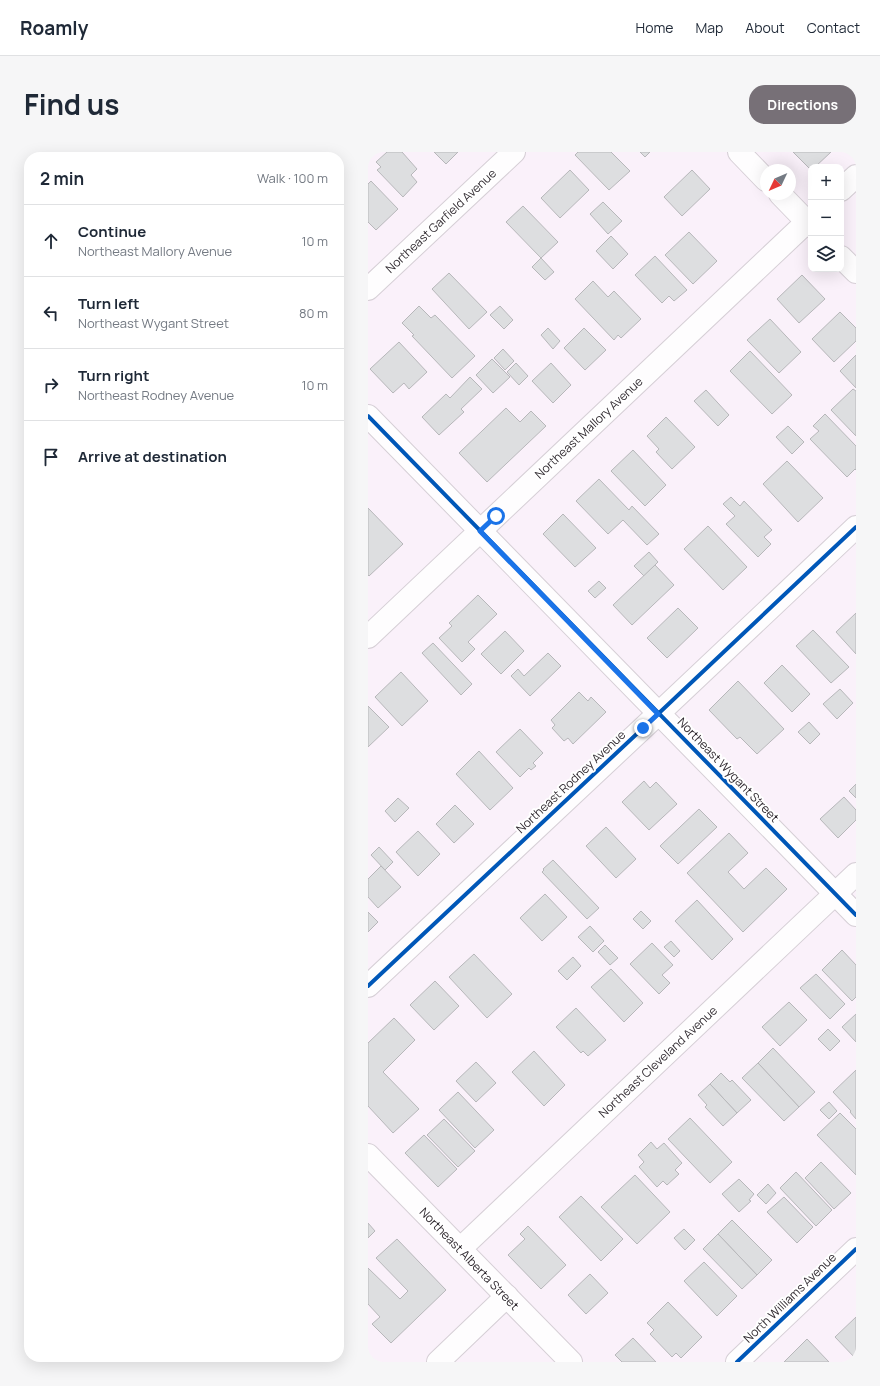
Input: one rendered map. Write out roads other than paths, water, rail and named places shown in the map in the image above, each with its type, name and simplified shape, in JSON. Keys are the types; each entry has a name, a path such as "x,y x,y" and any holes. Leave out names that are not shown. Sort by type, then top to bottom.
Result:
{"street":[{"name":"Northeast Garfield Avenue","path":"368,289 514,152"},
{"path":"739,152 760,174"},
{"path":"844,187 856,176"},
{"path":"786,200 808,220"},
{"name":"Northeast Mallory Avenue","path":"368,637 808,224"},
{"path":"844,260 856,272"},
{"name":"Northeast Wygant Street","path":"368,416 856,916"},
{"name":"Northeast Rodney Avenue","path":"368,986 856,527"},
{"name":"Northeast Cleveland Avenue","path":"460,1249 856,874"},
{"name":"Northeast Alberta Street","path":"368,1155 571,1362"},
{"name":"North Williams Avenue","path":"737,1362 856,1249"},
{"path":"438,1362 507,1296"}]}
